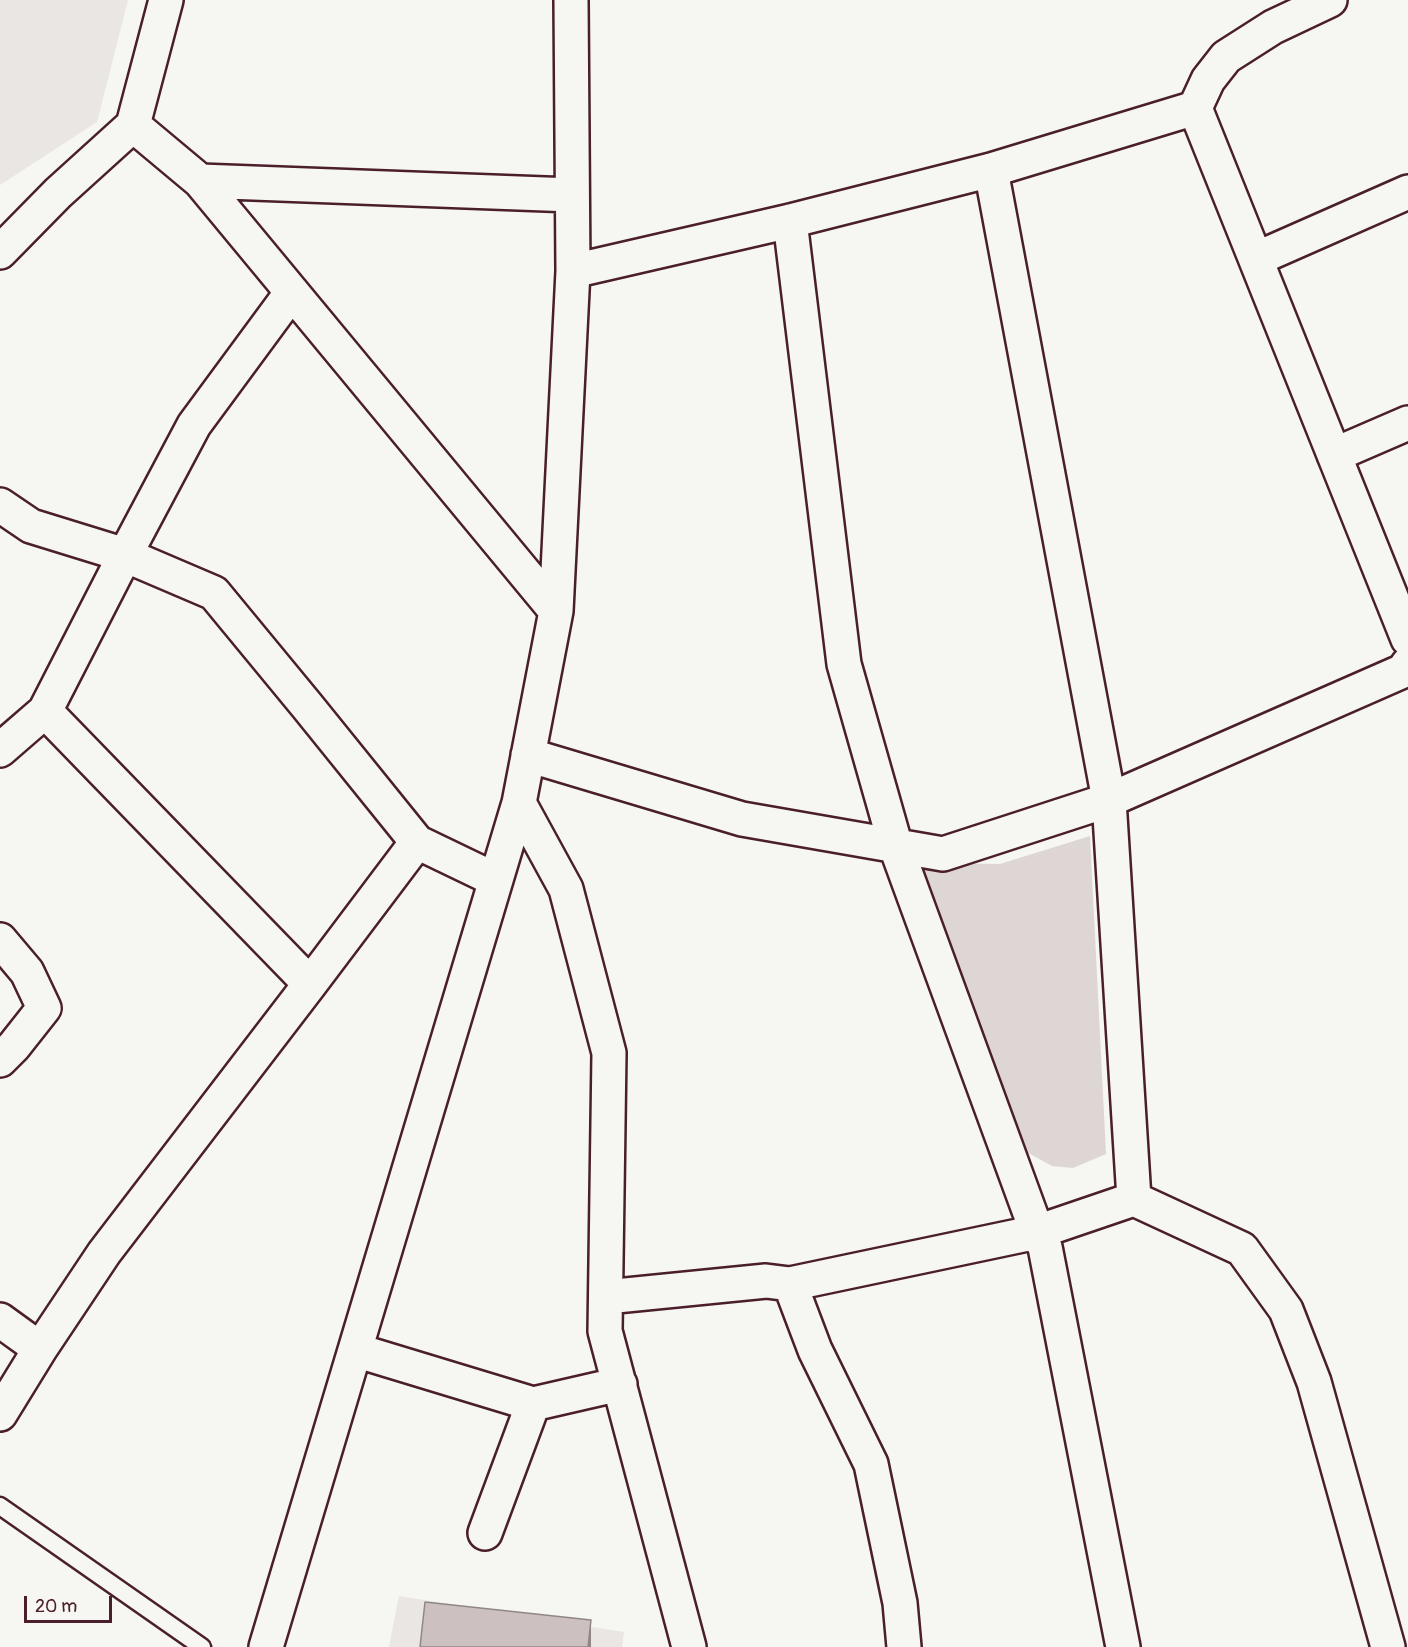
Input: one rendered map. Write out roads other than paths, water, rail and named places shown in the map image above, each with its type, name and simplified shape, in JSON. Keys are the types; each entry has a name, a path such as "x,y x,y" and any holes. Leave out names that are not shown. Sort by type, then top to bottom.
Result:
{"street":[{"path":"0,252 58,193 134,124 166,0"},
{"path":"266,1647 519,803 556,611 573,271 571,0"},
{"path":"1330,0 1273,27 1226,57 1208,80 1196,108 1408,639"},
{"path":"573,271 790,221 991,170 1196,108"},
{"path":"134,124 200,181 556,611"},
{"path":"991,170 1109,800 1134,1199"},
{"path":"200,181 572,195"},
{"path":"1256,260 1408,192"},
{"path":"790,221 844,664 896,847 1037,1232 1045,1247 1123,1647"},
{"path":"0,750 45,711 194,425 292,292"},
{"path":"1334,455 1408,423"},
{"path":"0,505 31,526 125,555 214,593 417,842 496,880"},
{"path":"528,755 742,819 943,854 1109,800 1402,671 1408,664"},
{"path":"45,711 310,984"},
{"path":"519,803 566,889 609,1053 606,1331 689,1647"},
{"path":"0,1414 104,1253 417,842"},
{"path":"0,940 27,972 44,1008 15,1046 0,1060"},
{"path":"606,1298 766,1281 790,1284 1037,1232 1134,1199 1242,1249 1286,1310 1314,1382 1388,1647"},
{"path":"790,1284 815,1350 871,1464 900,1603 904,1647"},
{"path":"0,1320 40,1349"},
{"path":"356,1350 533,1404 620,1384"},
{"path":"485,1533 533,1404"}],"lane":[{"path":"0,1506 202,1647"}]}
